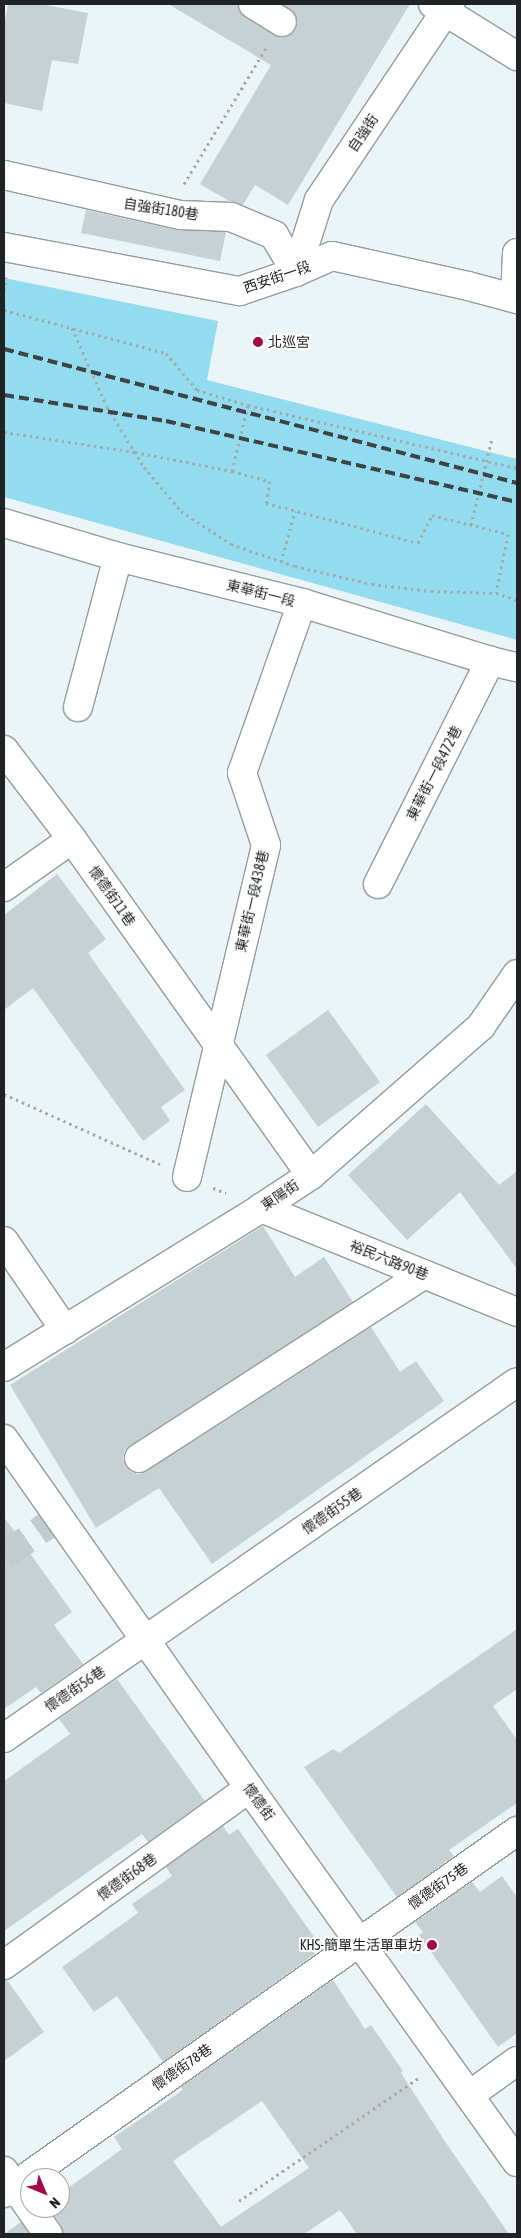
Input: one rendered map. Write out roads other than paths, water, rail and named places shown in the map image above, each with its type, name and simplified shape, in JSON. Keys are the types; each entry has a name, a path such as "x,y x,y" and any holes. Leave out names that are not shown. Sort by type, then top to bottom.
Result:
{"street":[{"path":"254,4 282,22"},
{"path":"443,6 517,56"},
{"name":"自強街","path":"296,272 319,200 443,6"},
{"name":"自強街180巷","path":"4,175 180,215 231,218 274,235 296,272"},
{"name":"西安街一段","path":"4,247 240,291 296,272 332,256 516,298"},
{"path":"516,298 517,253"},
{"name":"東華街一段","path":"4,523 118,557 302,604 490,661 517,667"},
{"path":"78,707 118,557"},
{"name":"東華街一段438巷","path":"187,1177 266,845 242,773 302,604"},
{"name":"東華街一段472巷","path":"378,884 490,661"},
{"name":"懷德街11巷","path":"4,750 72,839 311,1175"},
{"path":"4,887 72,839"},
{"name":"東陽街","path":"4,1367 311,1175 481,1026 517,974"},
{"name":"裕民六路90巷","path":"261,1208 517,1312"},
{"path":"4,1241 65,1330"},
{"path":"139,1458 424,1274"},
{"name":"懷德街55巷","path":"146,1640 517,1382"},
{"name":"懷德街","path":"4,1439 250,1788 471,2094 517,2162"},
{"name":"懷德街56巷","path":"4,1738 146,1640"},
{"name":"懷德街68巷","path":"4,1965 250,1788"},
{"name":"懷德街75巷","path":"360,1941 517,1831"},
{"name":"懷德街78巷","path":"7,2183 360,1941"},
{"path":"471,2094 517,2060"},
{"path":"7,2183 48,2234"}],"tunnel":[{"path":"4,1556 59,1517"}],"railway":[{"path":"4,349 517,483"},
{"path":"4,395 166,421 517,502"}],"place":[{"name":"北巡宮","path":"258,342"},
{"name":"KHS-簡單生活單車坊","path":"432,1945"}]}
